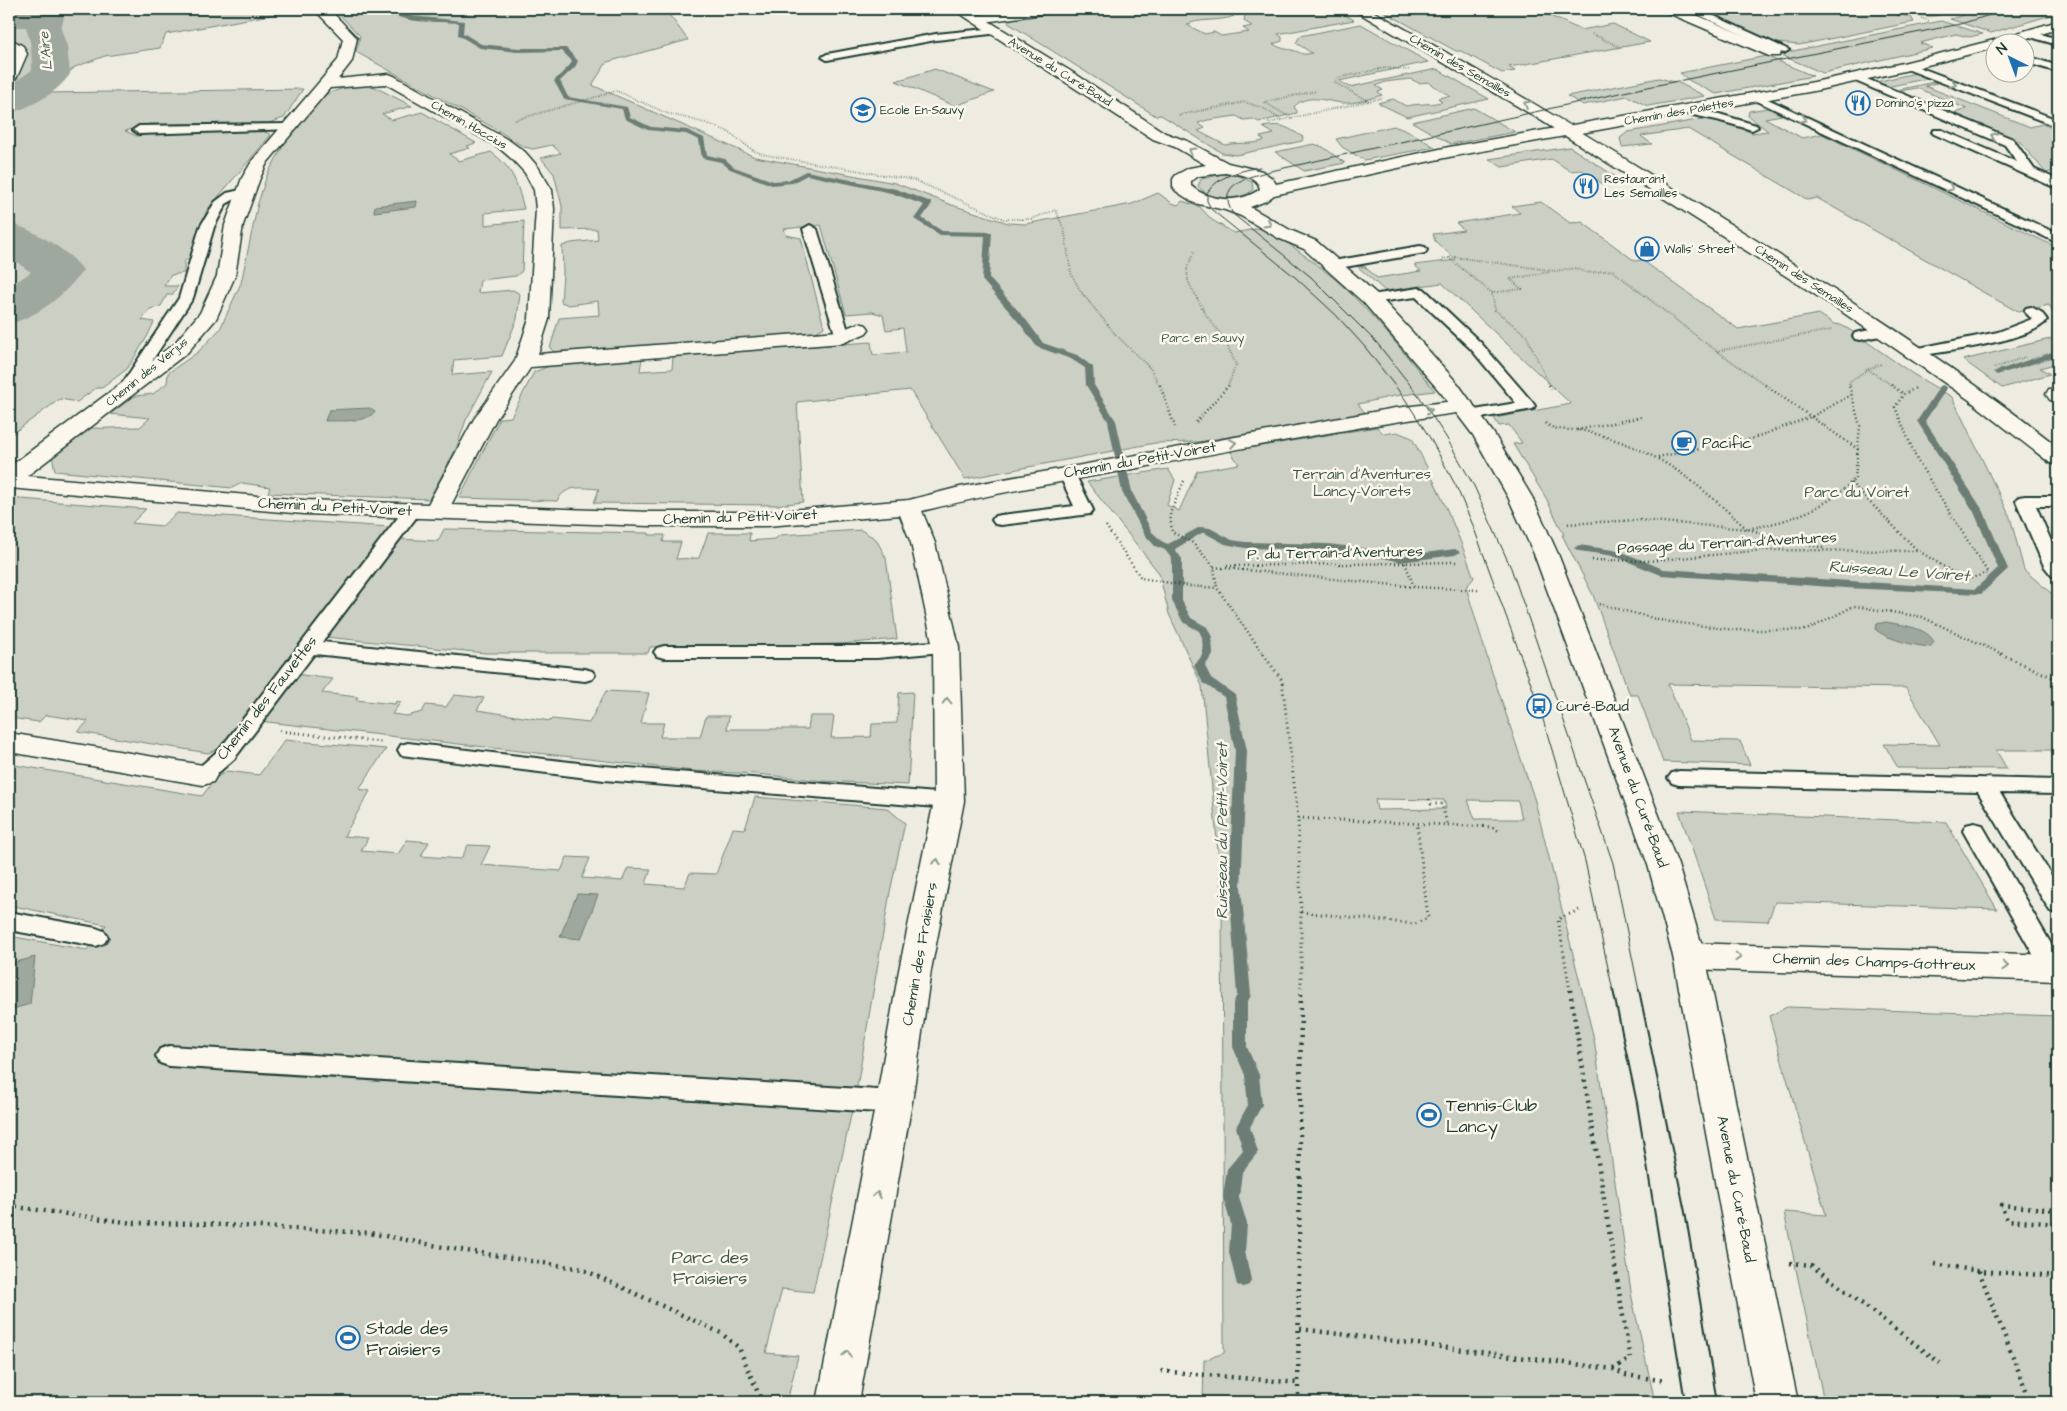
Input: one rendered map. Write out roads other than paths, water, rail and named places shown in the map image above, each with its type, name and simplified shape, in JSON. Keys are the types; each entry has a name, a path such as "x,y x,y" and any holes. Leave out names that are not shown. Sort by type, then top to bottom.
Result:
{"street":[{"path":"321,9 350,38 356,64"},
{"name":"Avenue du Curé-Baud","path":"960,9 1075,80 1159,136 1188,166 1187,175"},
{"path":"977,19 1049,9"},
{"name":"Chemin des Semailles","path":"1359,9 1452,61 1568,130 1919,352 2000,410 2058,458"},
{"path":"1671,9 1779,52"},
{"name":"Chemin des Palettes","path":"2034,33 2058,25"},
{"path":"9,42 18,49 20,54 9,77"},
{"name":"Chemin des Palettes","path":"1226,204 1252,201 1265,188 1568,130 1760,98 1857,78 1984,47"},
{"name":"Chemin Haccius","path":"356,64 379,71 389,79 480,130 520,156 538,179 543,190 545,209 539,319 525,360 485,419 436,512"},
{"name":"Chemin des Verjus","path":"9,478 180,349 209,315 226,276 234,225 245,193 260,160 326,84 356,64"},
{"path":"326,84 389,79"},
{"name":"Avenue du Curé-Baud","path":"1159,136 1181,144 1208,161 1225,168"},
{"path":"1226,204 1207,201 1186,192 1181,183 1187,175 1203,170 1225,168 1242,170 1265,188"},
{"name":"Avenue du Curé-Baud","path":"1265,188 1270,204 1301,232 1310,246"},
{"name":"Avenue du Curé-Baud","path":"1226,204 1247,212 1284,234 1310,246 1371,299 1406,337 1466,410 1516,489 1562,591 1660,856 1689,956 1778,1402"},
{"path":"525,360 851,333"},
{"name":"Chemin du Petit-Voiret","path":"9,482 304,507 650,519 758,519 908,507 1075,472 1181,442 1386,416 1466,410"},
{"name":"Chemin des Fraisiers","path":"838,1402 894,1102 915,970 949,802 946,647 923,543 908,507"},
{"name":"Chemin des Fauvettes","path":"9,742 203,775"},
{"name":"Chemin des Champs-Gottreux","path":"1689,956 2056,968"}],"lane":[{"path":"1691,9 1779,52"},
{"path":"827,58 936,37 996,32"},
{"path":"2034,35 2058,42"},
{"path":"2034,62 2058,70"},
{"path":"1908,66 2058,124"},
{"path":"1857,78 2009,142 2030,172"},
{"path":"1760,98 2058,239"},
{"path":"1687,111 1719,117 1752,127 1743,112 1741,101"},
{"path":"139,130 290,126"},
{"path":"1938,132 2058,185"},
{"path":"124,393 186,298 207,227 221,202 231,196 245,193"},
{"path":"810,229 851,333"},
{"path":"1333,265 1420,250"},
{"path":"1371,299 1419,292 1476,346 1523,402 1466,410"},
{"path":"1919,352 2012,333 2035,326 2040,320 2031,311"},
{"path":"1860,336 1885,331"},
{"path":"1001,520 1084,510 1075,472"},
{"path":"2058,501 2025,501 2053,566 2058,572"},
{"name":"Chemin des Fauvettes","path":"203,775 228,754 412,511"},
{"path":"308,647 585,675"},
{"path":"664,652 876,652 946,647"},
{"path":"408,750 604,773 949,802"},
{"path":"1679,778 2058,787"},
{"path":"1984,785 2058,905"},
{"path":"1974,831 2056,968"},
{"path":"9,920 96,937"},
{"path":"169,1056 894,1102"}],"waterway":[{"name":"Ruisseau Le Voiret","path":"388,9 393,13 422,19 462,22 460,34 480,46 519,50 564,49 575,61 573,66 557,81 566,98 625,108 627,118 650,129 687,132 702,139 704,157 723,160 732,168 772,183 790,182 806,173 893,191 928,204 918,219 940,233 989,234 985,278 1024,323 1040,345 1074,357 1089,367 1090,385 1112,421 1127,492 1148,533 1159,544 1169,548"},
{"name":"L'Aire","path":"9,17 47,17 43,29 49,46 51,74 31,90 9,101"},
{"name":"L'Aire","path":"9,237 59,270 50,281 9,309"},
{"name":"Ruisseau Le Voiret","path":"1997,372 2058,353"},
{"name":"Ruisseau Le Voiret","path":"1579,548 1616,553 1661,572 1977,592 2003,569 1979,512 1921,421 1943,388"},
{"name":"Ruisseau Le Voiret","path":"1169,548 1200,530 1207,530 1229,542 1245,545 1328,547 1370,552 1401,559 1455,552"},
{"name":"Ruisseau du Petit-Voiret","path":"1169,548 1177,559 1177,601 1187,620 1203,629 1207,637 1208,654 1199,666 1207,680 1229,695 1241,751 1235,887 1244,995 1240,1003 1240,1047 1252,1075 1255,1105 1243,1127 1251,1152 1235,1169 1231,1197 1239,1224 1237,1252 1243,1280"}],"tram line":[{"path":"1639,991 1613,863 1511,568 1474,486 1446,437 1419,396 1377,343 1311,277 1233,214 1228,204 1228,195 1236,183 1271,171 1633,90 1960,24 2010,9"},
{"path":"1260,167 1238,172 1224,178 1207,193 1207,201 1212,210 1295,277 1336,315 1365,347 1405,399 1430,438 1456,486 1472,523 1539,706 1585,861 1613,991"},
{"path":"1613,990 1637,1103 1685,1402"},
{"path":"1639,990 1686,1217 1717,1402"}],"place":[{"name":"Domino's pizza","path":"1858,103"},
{"name":"Ecole En-Sauvy","path":"863,110"},
{"name":"Restaurant Les Semailles","path":"1586,186"},
{"name":"Walls' Street","path":"1647,249"},
{"name":"Pacific","path":"1684,443"},
{"name":"Curé-Baud","path":"1539,706"},
{"name":"Tennis-Club Lancy","path":"1429,1115"},
{"name":"Stade des Fraisiers","path":"348,1338"}],"park label":[{"name":"Parc en Sauvy","path":"1203,338"},
{"name":"Terrain d'Aventures Lancy-Voirets","path":"1362,482"},
{"name":"Parc du Voiret","path":"1857,492"},
{"name":"Parc des Fraisiers","path":"710,1267"}]}
